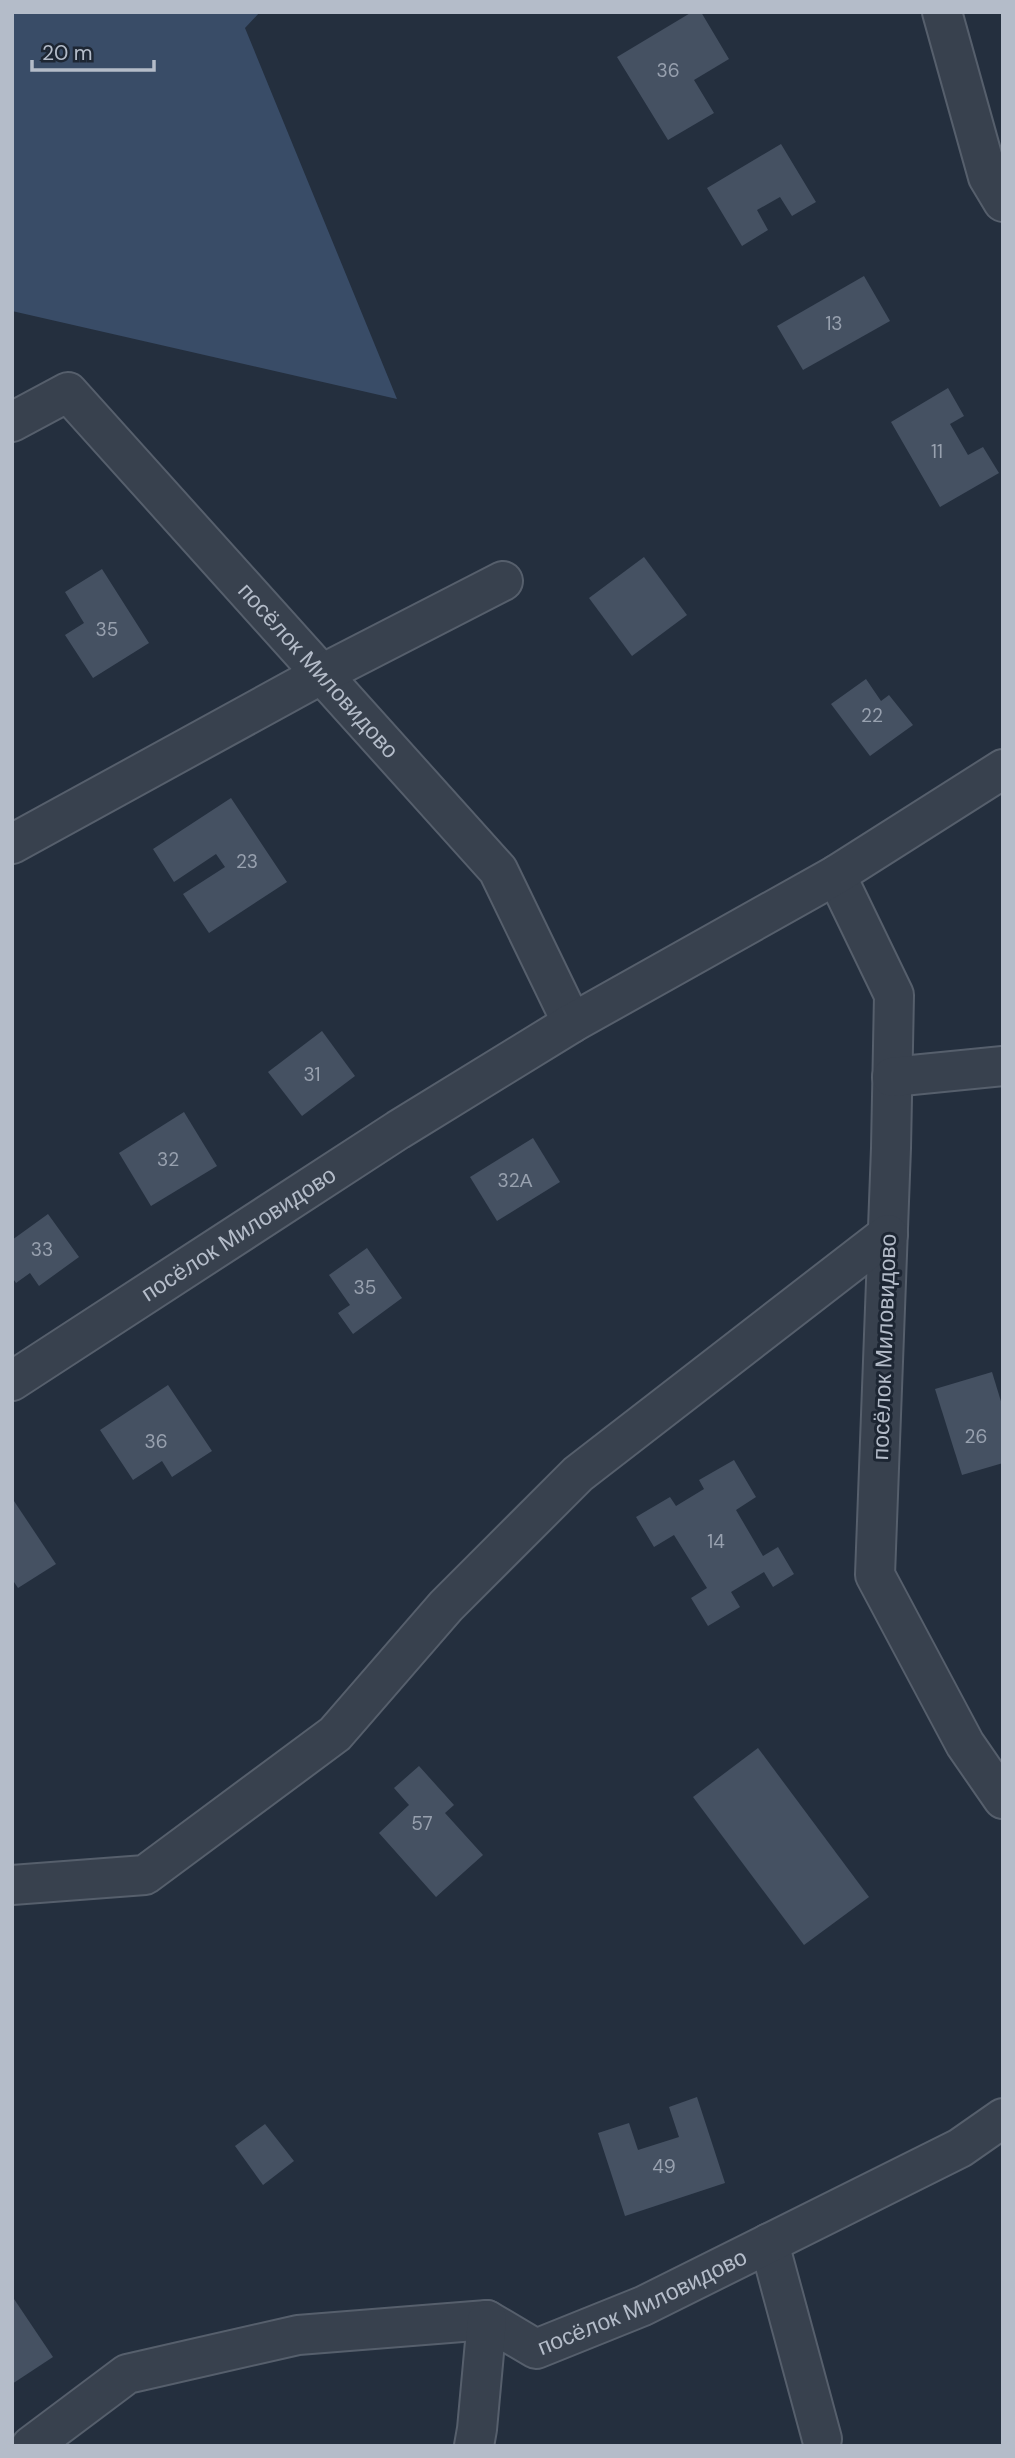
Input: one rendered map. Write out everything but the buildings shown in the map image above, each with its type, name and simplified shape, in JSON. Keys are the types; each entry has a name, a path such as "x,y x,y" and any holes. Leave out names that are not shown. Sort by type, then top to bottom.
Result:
{"street":[{"path":"942,12 988,177 1003,202"},
{"name":"посёлок Миловидово","path":"12,422 68,392 498,870 572,1023"},
{"path":"12,844 322,674 503,581"},
{"name":"посёлок Миловидово","path":"12,1381 398,1130 572,1023 836,875 1003,769"},
{"name":"посёлок Миловидово","path":"836,875 894,995 875,1575 965,1744 1003,1799"},
{"path":"892,1077 1003,1066"},
{"path":"12,1885 145,1875 324,1743 335,1734 446,1606 578,1474 888,1234"},
{"name":"посёлок Миловидово","path":"487,2320 536,2349 643,2306 999,2129"},
{"path":"769,2243 822,2440"},
{"path":"31,2446 127,2374 298,2335 487,2320 474,2446"}],"water":[{"path":"12,12 260,12 245,28 397,399 12,311"}]}
